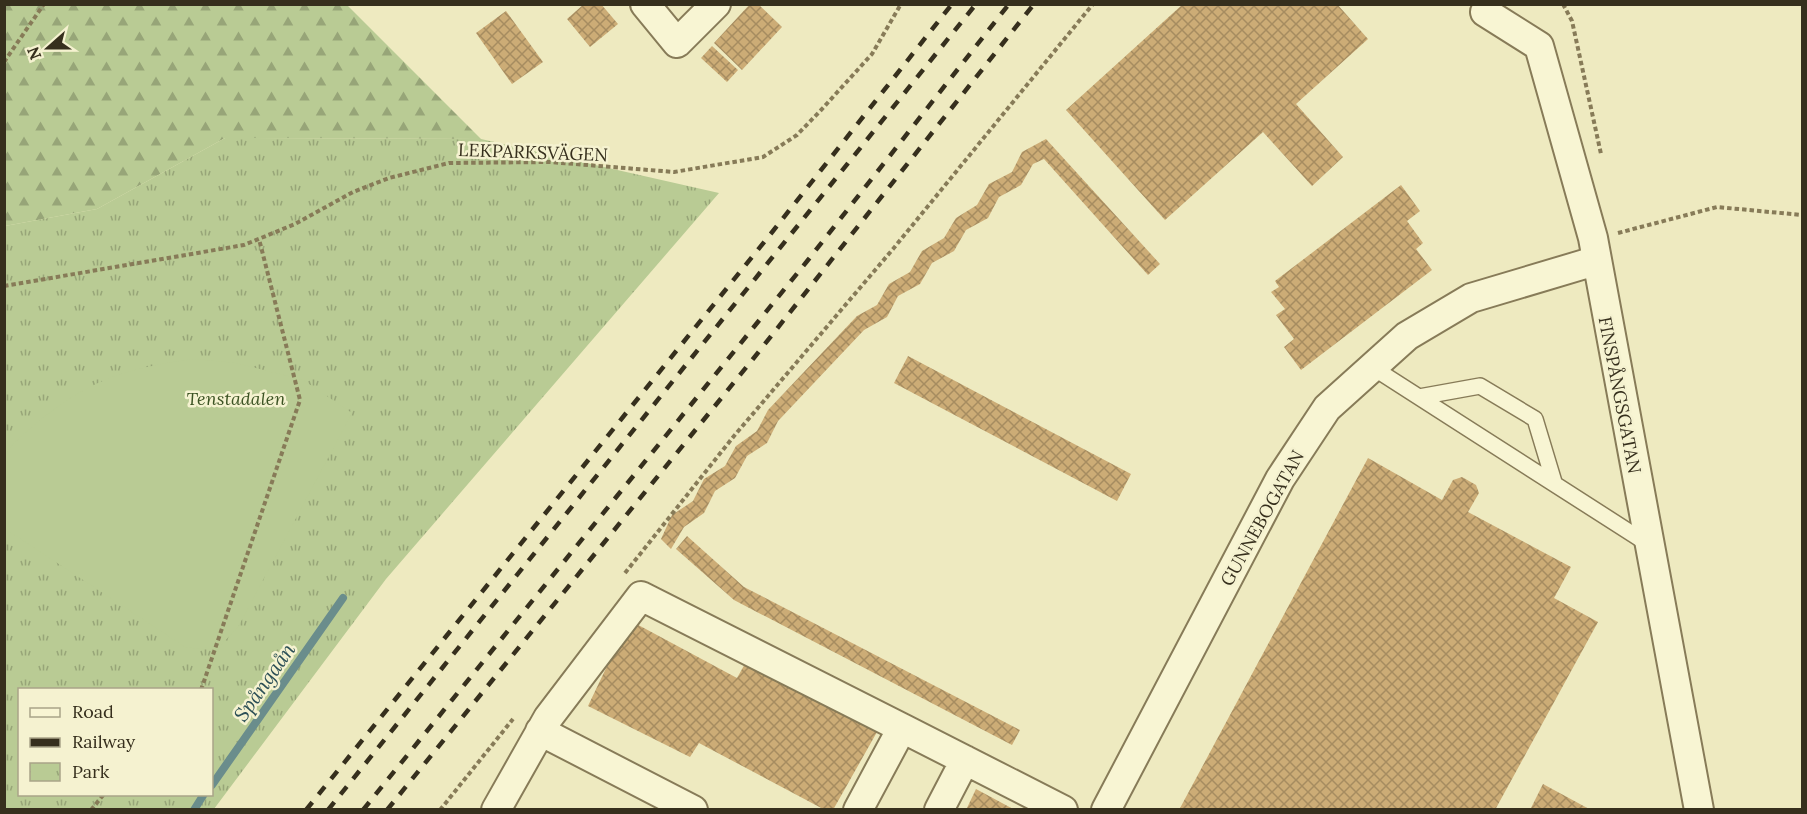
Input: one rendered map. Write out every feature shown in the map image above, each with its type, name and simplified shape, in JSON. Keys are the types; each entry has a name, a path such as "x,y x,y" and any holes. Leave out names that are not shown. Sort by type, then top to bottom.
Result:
{"street":[{"path":"645,4 677,43 716,4"},
{"name":"FINSPÅNGSGATAN","path":"1485,12 1539,45 1594,250 1699,810"},
{"name":"GUNNEBOGATAN","path":"1106,810 1280,478 1327,408 1407,336 1471,298 1594,250"},
{"path":"496,810 540,731 641,596 1063,810"},
{"path":"858,810 902,728"},
{"path":"540,731 693,810"},
{"path":"939,810 965,760"}],"lane":[{"path":"1372,367 1648,544"},
{"path":"1419,397 1480,386 1535,419 1554,482"}],"path":[{"path":"4,62 44,4"},
{"name":"LEKPARKSVÄGEN","path":"4,286 244,245 295,224 353,192 389,178 449,163 550,162 674,172 763,158 797,135 872,54 901,4"},
{"path":"618,583 734,436 893,249 1093,4"},
{"path":"1563,4 1572,21 1601,156"},
{"path":"1594,250 1629,231 1717,207 1803,215"},
{"path":"1623,226 1629,231"},
{"path":"202,688 300,400 259,239"},
{"path":"440,810 518,713"},
{"path":"90,810 103,796"}],"green space":[{"path":"5,5 347,5 481,139 225,138 97,209 5,226"},
{"name":"Tenstadalen","path":"225,138 481,139 719,193 386,579 214,809 5,810 5,226 97,209"},
{"path":"194,359 236,363 303,380 352,413 238,627 221,645 199,649 185,647 4,528 3,484 4,459 8,450 31,428 70,399 88,388 126,372"}],"building":[{"path":"584,4 601,4 618,24 590,47 567,19"},
{"path":"750,4 758,4 782,27 742,70 714,43"},
{"path":"1183,4 1337,4 1368,39 1296,104 1343,157 1312,186 1263,132 1165,220 1066,110"},
{"path":"506,11 543,62 512,84 476,33"},
{"path":"712,46 738,70 727,82 701,58"},
{"path":"1046,139 1160,264 1148,275 1044,159 1033,164 1021,185 999,197 988,218 966,230 954,251 932,263 920,284 898,296 887,317 864,330 778,421 767,443 747,456 735,478 715,491 704,513 684,527 671,549 661,539 672,515 693,501 704,479 725,466 736,446 757,431 768,410 857,316 877,305 889,284 910,272 922,251 944,238 956,218 977,205 989,184 1012,172 1022,152"},
{"path":"1401,185 1420,211 1407,221 1423,243 1416,249 1432,270 1301,370 1284,347 1294,339 1276,315 1285,309 1271,292 1279,287 1275,281"},
{"path":"908,356 1131,474 1117,501 894,383"},
{"path":"1368,458 1442,500 1453,480 1462,477 1476,485 1479,493 1468,512 1571,567 1554,598 1598,622 1495,810 1179,810"},
{"path":"687,536 744,587 1020,730 1012,745 734,600 676,549"},
{"path":"629,620 737,678 746,662 877,732 833,810 825,810 699,743 690,757 588,706"},
{"path":"1543,784 1591,810 1530,810"},
{"path":"976,789 1015,810 966,810"}],"waterway":[{"name":"Spångaån","path":"213,784 343,598"},
{"name":"Spångaån","path":"194,810 203,796"}],"railway":[{"path":"306,810 773,231 952,4"},
{"path":"328,810 976,4"},
{"path":"363,810 808,260 1009,4"},
{"path":"387,810 753,359 1034,4"}]}
